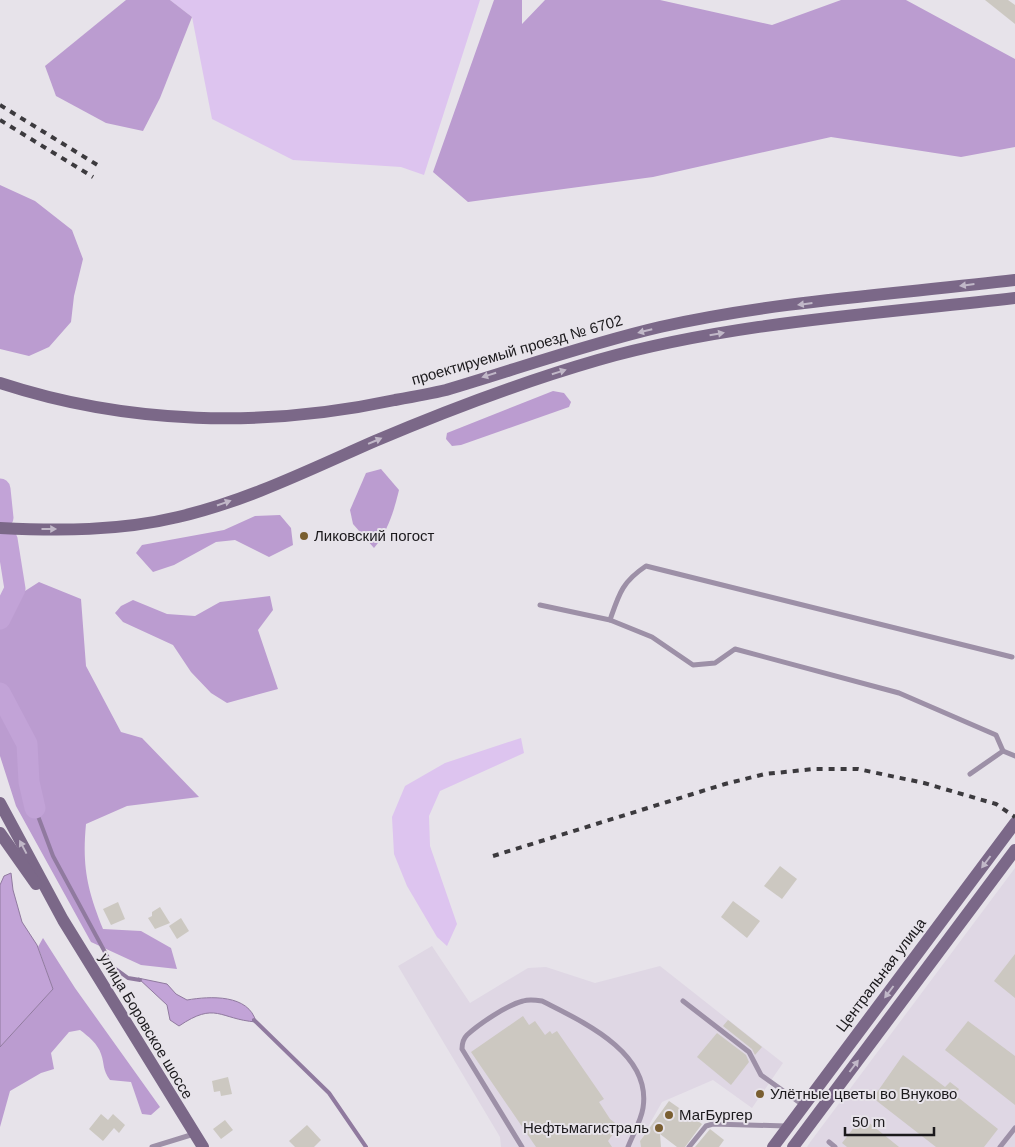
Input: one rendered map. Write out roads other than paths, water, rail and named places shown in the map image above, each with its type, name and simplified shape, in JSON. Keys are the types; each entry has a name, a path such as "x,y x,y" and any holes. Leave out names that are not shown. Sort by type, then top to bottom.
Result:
{"main road":[{"name":"проектируемый проезд № 6702","path":"0,383 82,404 152,415 228,419 294,416 365,407 444,390 609,340 710,317 1015,280"},
{"path":"0,528 92,528 139,524 178,517 254,493 402,429 508,387 598,360 739,330 1015,298"},
{"path":"0,803 63,920"},
{"name":"Центральная улица","path":"773,1147 1015,823"},
{"path":"0,833 63,920"},
{"path":"793,1147 1015,850"},
{"name":"улица Боровское шоссе","path":"63,920 203,1147"}],"lane":[{"path":"610,620 621,589 632,575 646,566 1012,657"},
{"path":"540,605 610,620 652,637 694,664 715,662 735,649 899,693 996,735 1003,751 1015,756"},
{"path":"970,774 1003,751"},
{"path":"522,1147 462,1049 462,1043 466,1036 503,1010 523,1001 533,1000 542,1001 599,1031 629,1060 641,1082 644,1097 639,1121 628,1147"},
{"path":"683,1001 749,1052 753,1056 761,1075 804,1106"},
{"path":"689,1147 706,1126 713,1124 789,1126"},
{"path":"1000,1147 1015,1128"},
{"path":"152,1147 194,1134"},
{"path":"829,1142 835,1147"}],"waterway":[{"path":"0,489 3,518"},
{"path":"0,619 15,589 7,539"},
{"path":"0,693 27,744 29,782 35,808"},
{"path":"35,808 53,856 113,967 128,978 140,980"},
{"path":"254,1020 329,1093 366,1147"}],"railway":[{"path":"0,105 99,166"},
{"path":"0,120 93,177"},
{"path":"493,856 725,784 765,774 814,769 858,769 924,783 996,804 1015,817"}],"place":[{"name":"Ликовский погост","path":"304,536"},
{"name":"Улётные цветы во Внуково","path":"760,1094"},
{"name":"МагБургер","path":"669,1115"},
{"name":"Нефтьмагистраль","path":"659,1128"}]}
